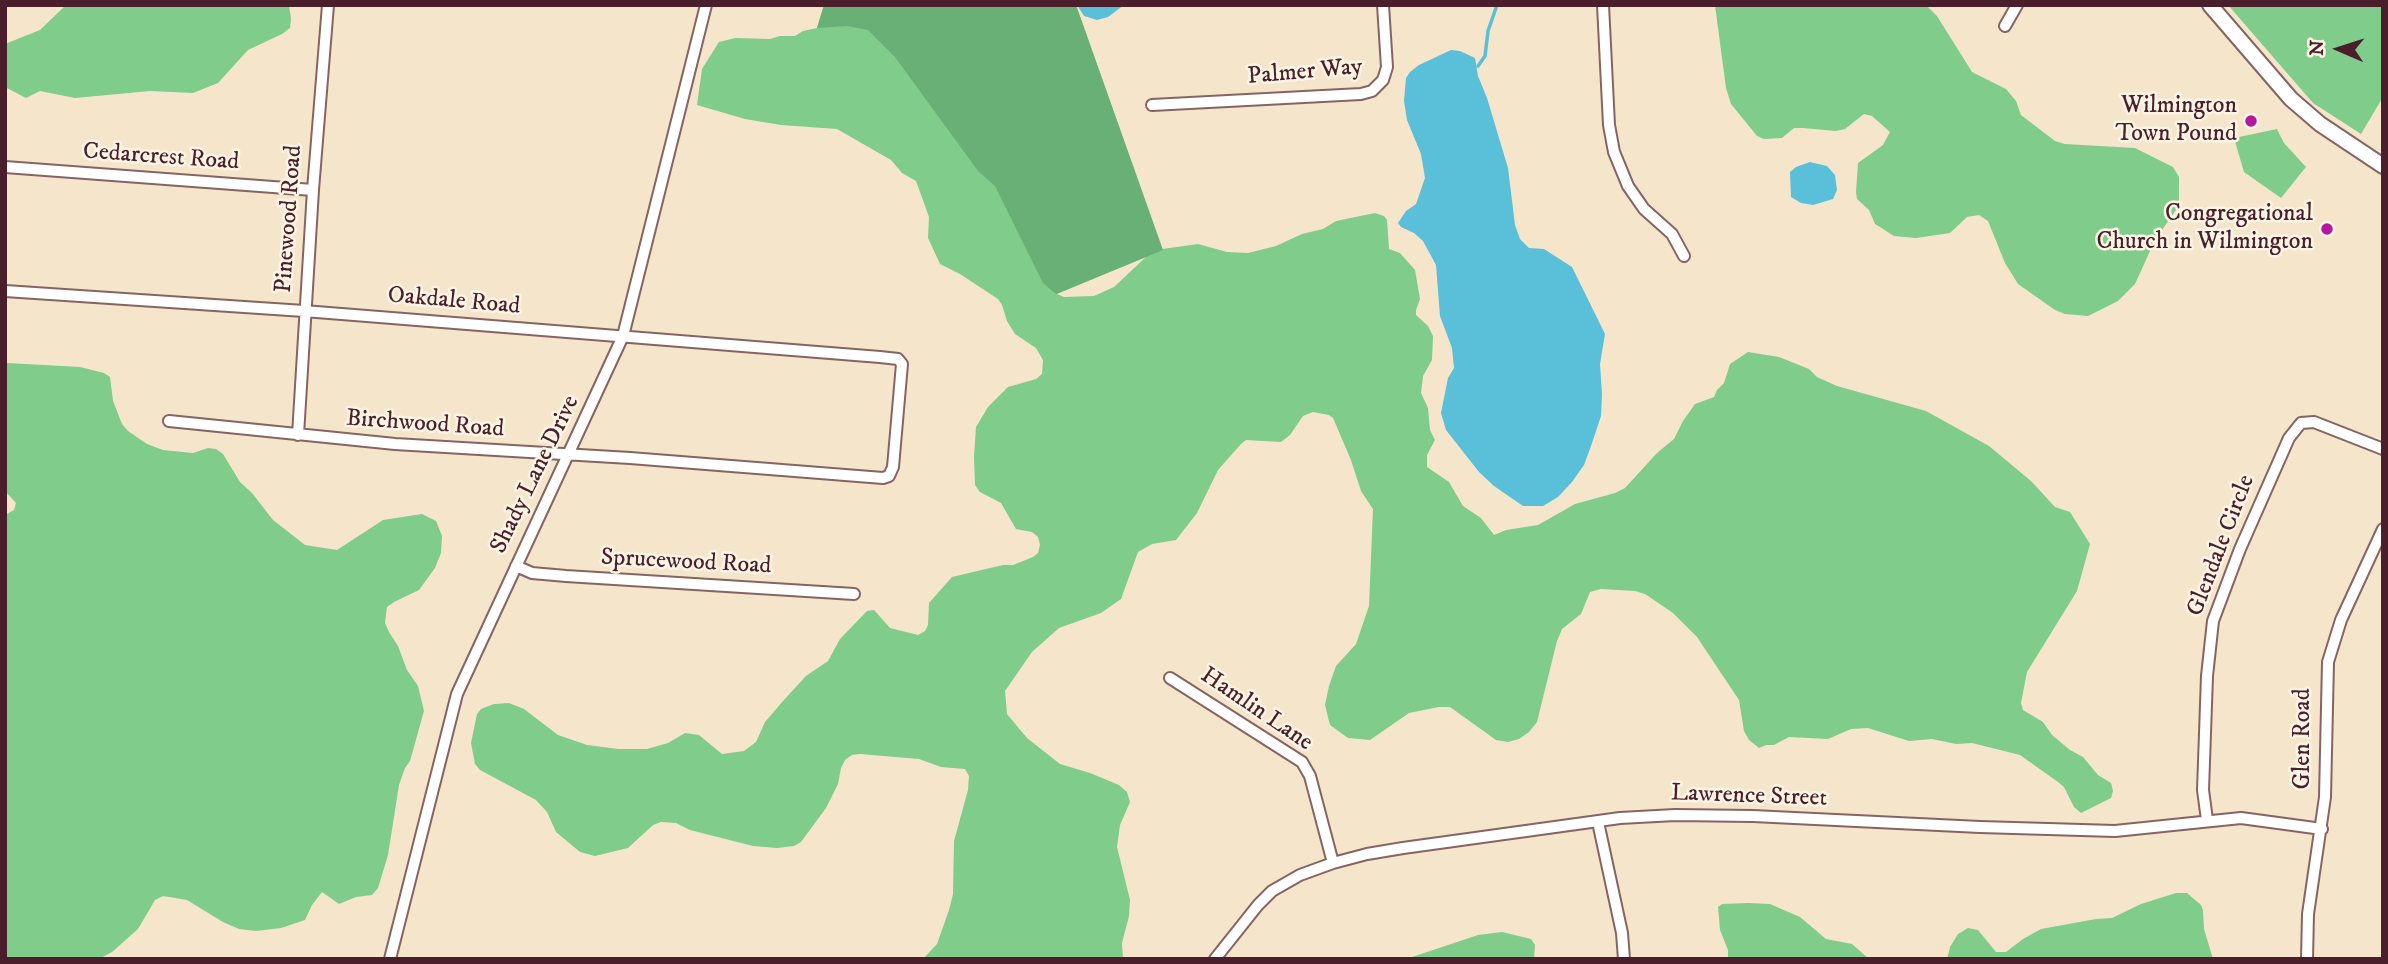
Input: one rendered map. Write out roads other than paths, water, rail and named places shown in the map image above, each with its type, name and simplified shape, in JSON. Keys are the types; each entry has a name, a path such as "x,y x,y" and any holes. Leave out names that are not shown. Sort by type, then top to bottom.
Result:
{"main road":[{"path":"2210,5 2291,99 2320,124 2383,166"}],"street":[{"name":"Pinewood Road","path":"298,435 304,311 328,5"},
{"name":"Shady Lane Drive","path":"390,959 457,694 624,336 706,5"},
{"name":"Palmer Way","path":"1152,105 1361,94 1372,91 1383,80 1387,67 1383,5"},
{"path":"1603,5 1609,125 1614,152 1628,186 1644,209 1672,234 1684,256"},
{"path":"2005,26 2017,5"},
{"name":"Cedarcrest Road","path":"5,167 313,190"},
{"name":"Oakdale Road","path":"5,291 304,311 898,359 902,367 895,459 892,472 887,477"},
{"name":"Birchwood Road","path":"169,421 298,435 887,477"},
{"name":"Glendale Circle","path":"2207,820 2203,790 2211,633 2227,580 2278,460 2295,429 2306,422 2318,423 2383,449"},
{"name":"Glen Road","path":"2307,959 2308,914 2322,829 2327,775 2328,662 2341,620 2383,529"},
{"name":"Sprucewood Road","path":"516,566 532,573 566,576 854,594"},
{"name":"Hamlin Lane","path":"1170,678 1302,762 1310,776 1333,863"},
{"name":"Lawrence Street","path":"1215,959 1272,891 1300,875 1333,863 1403,848 1643,816 1675,814 2115,831 2241,818 2322,829"},
{"path":"1598,822 1622,933 1624,959"}],"water":[{"path":"1077,5 1124,5 1108,17 1097,20 1084,16"},
{"path":"1451,50 1475,58 1478,76 1508,168 1515,225 1520,239 1529,248 1544,249 1572,267 1605,334 1600,364 1601,416 1591,446 1584,465 1572,482 1558,497 1543,506 1523,506 1494,486 1479,472 1446,430 1441,413 1448,378 1454,368 1452,348 1440,316 1436,265 1423,241 1398,223 1406,211 1416,204 1425,178 1421,154 1407,120 1404,101 1406,78 1419,65"},
{"path":"1810,162 1827,166 1835,175 1837,190 1833,199 1813,205 1801,203 1791,197 1790,172"}],"waterway":[{"path":"1478,66 1485,56 1488,31 1497,5"}],"place":[{"name":"Wilmington Town Pound","path":"2251,121"},
{"name":"Congregational Church in Wilmington","path":"2327,229"}]}
